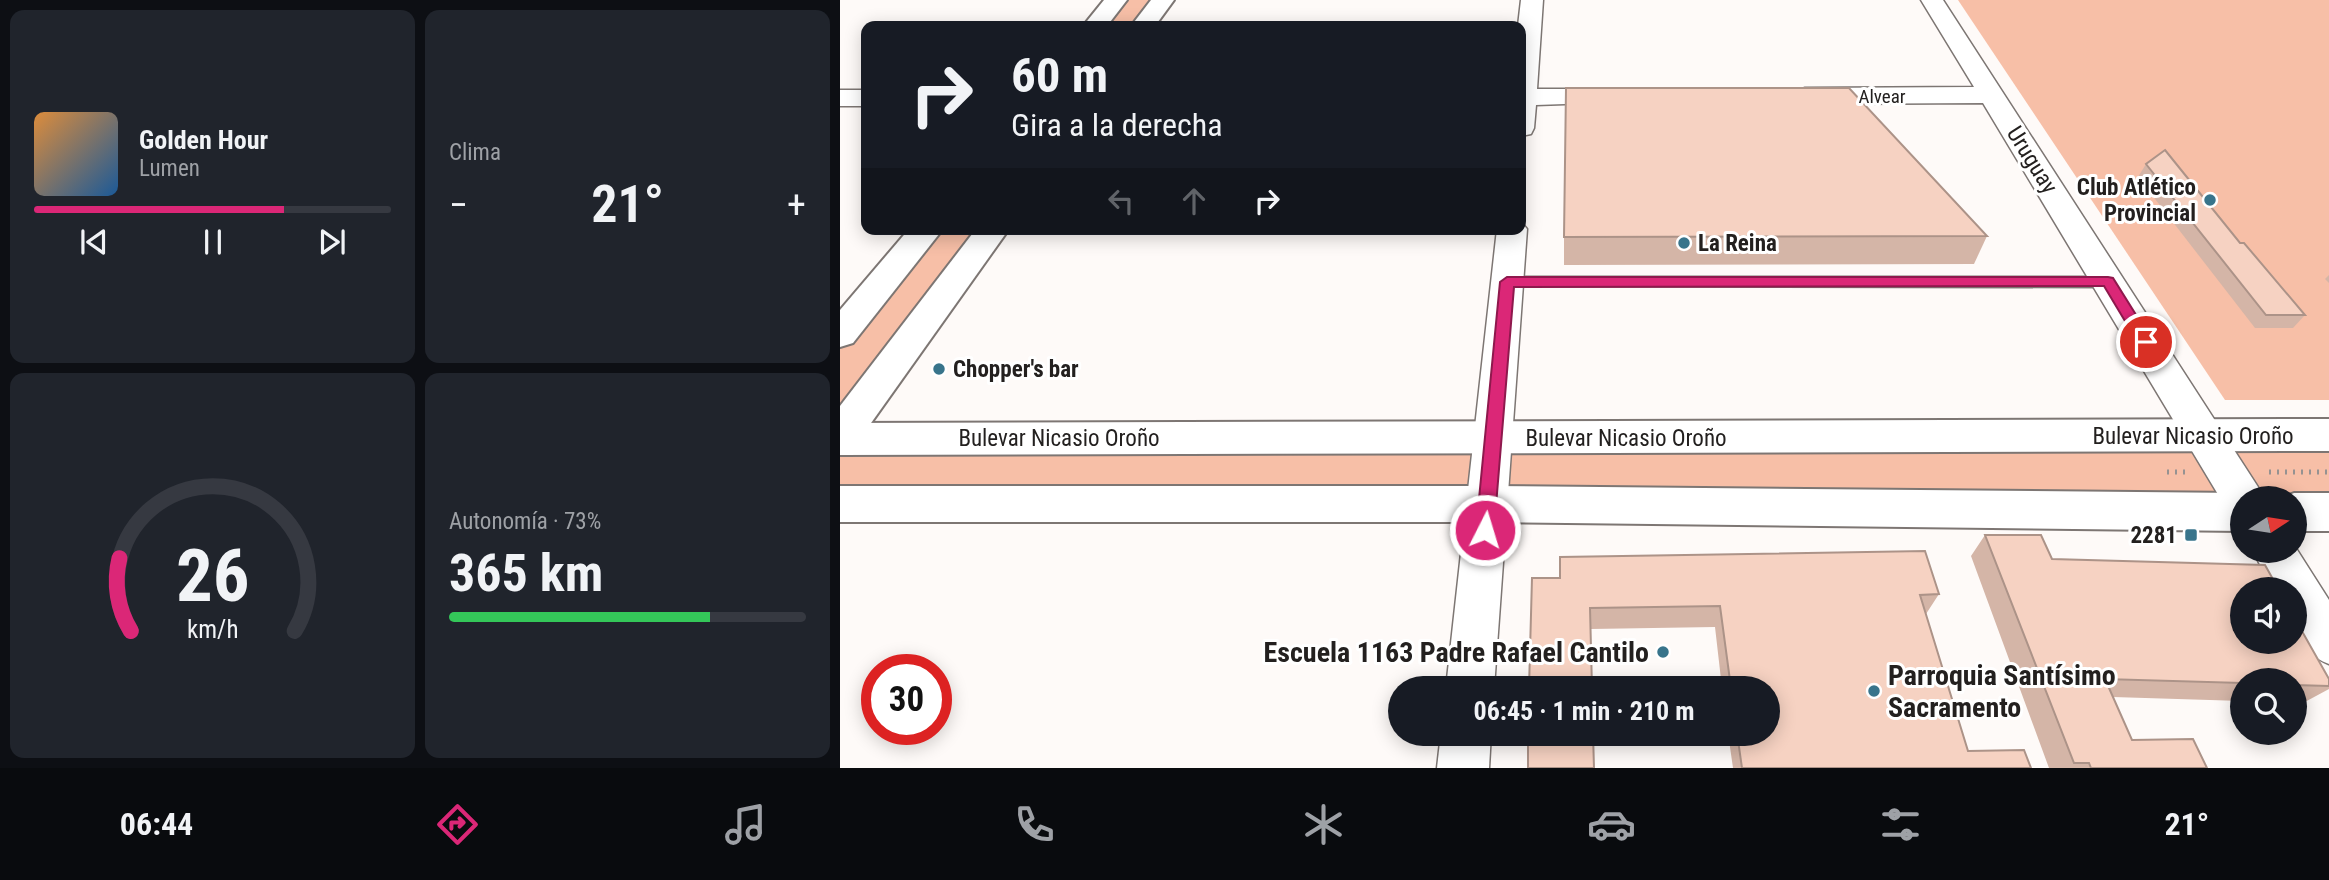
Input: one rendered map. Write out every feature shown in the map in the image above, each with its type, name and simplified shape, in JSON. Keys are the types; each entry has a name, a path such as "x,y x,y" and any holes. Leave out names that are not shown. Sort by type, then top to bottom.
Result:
{"main road":[{"path":"1099,21 1116,0"},
{"path":"1147,21 1163,0"},
{"path":"840,334 922,235"},
{"path":"840,438 989,235"},
{"name":"Bulevar Nicasio Oroño","path":"840,438 2329,435"},
{"path":"840,504 1488,504 2230,512"},
{"path":"2307,512 2329,512"}],"street":[{"path":"1526,58 1532,0"},
{"name":"Uruguay","path":"1932,0 2235,486"},
{"name":"Alvear","path":"1785,96 1992,95"},
{"path":"1526,97 1634,96"},
{"path":"840,98 861,98"},
{"path":"1471,676 1511,235"},
{"path":"2282,564 2329,642"},
{"path":"1463,768 1465,746"}],"lane":[{"path":"1507,282 2108,282"}],"shaded area":[{"path":"1116,0 1163,0 1147,21 1099,21"},
{"name":"Club Atlético Provincial","path":"1958,0 2329,0 2329,400 2225,400"},
{"path":"922,235 989,235 840,436 840,334"},
{"path":"2329,435 2329,512 2307,504 2307,486 2230,486 2230,499 840,504 840,439"}],"building":[{"path":"1566,88 1849,88 1987,236 1564,237"},
{"path":"2165,150 2240,243 2244,243 2305,315 2266,315 2146,164"},
{"path":"1985,535 2041,535 2052,559 2265,565 2272,577 2230,577 2230,654 2307,654 2307,640 2329,679 2329,686 2307,685 2307,668 2230,668 2230,683 2105,679 2132,740 2193,739 2207,768 2091,768 2089,763 2074,763"},
{"path":"1925,551 1939,594 1920,595 1968,751 2024,750 2031,768 1742,768 1739,746 1780,746 1780,676 1729,676 1720,606 1590,608 1592,676 1529,676 1532,578 1560,578 1560,557"},
{"path":"1528,746 1593,746 1594,768 1528,768"}],"place":[{"name":"Club Atlético Provincial","path":"2210,200"},
{"name":"La Reina","path":"1684,243"},
{"name":"Chopper's bar","path":"939,369"},
{"name":"2281","path":"2191,535"},
{"name":"Escuela 1163 Padre Rafael Cantilo","path":"1663,652"},
{"name":"Parroquia Santísimo Sacramento","path":"1874,691"}],"route":[{"path":"1485,530 1507,282 2108,282 2146,342"}]}
